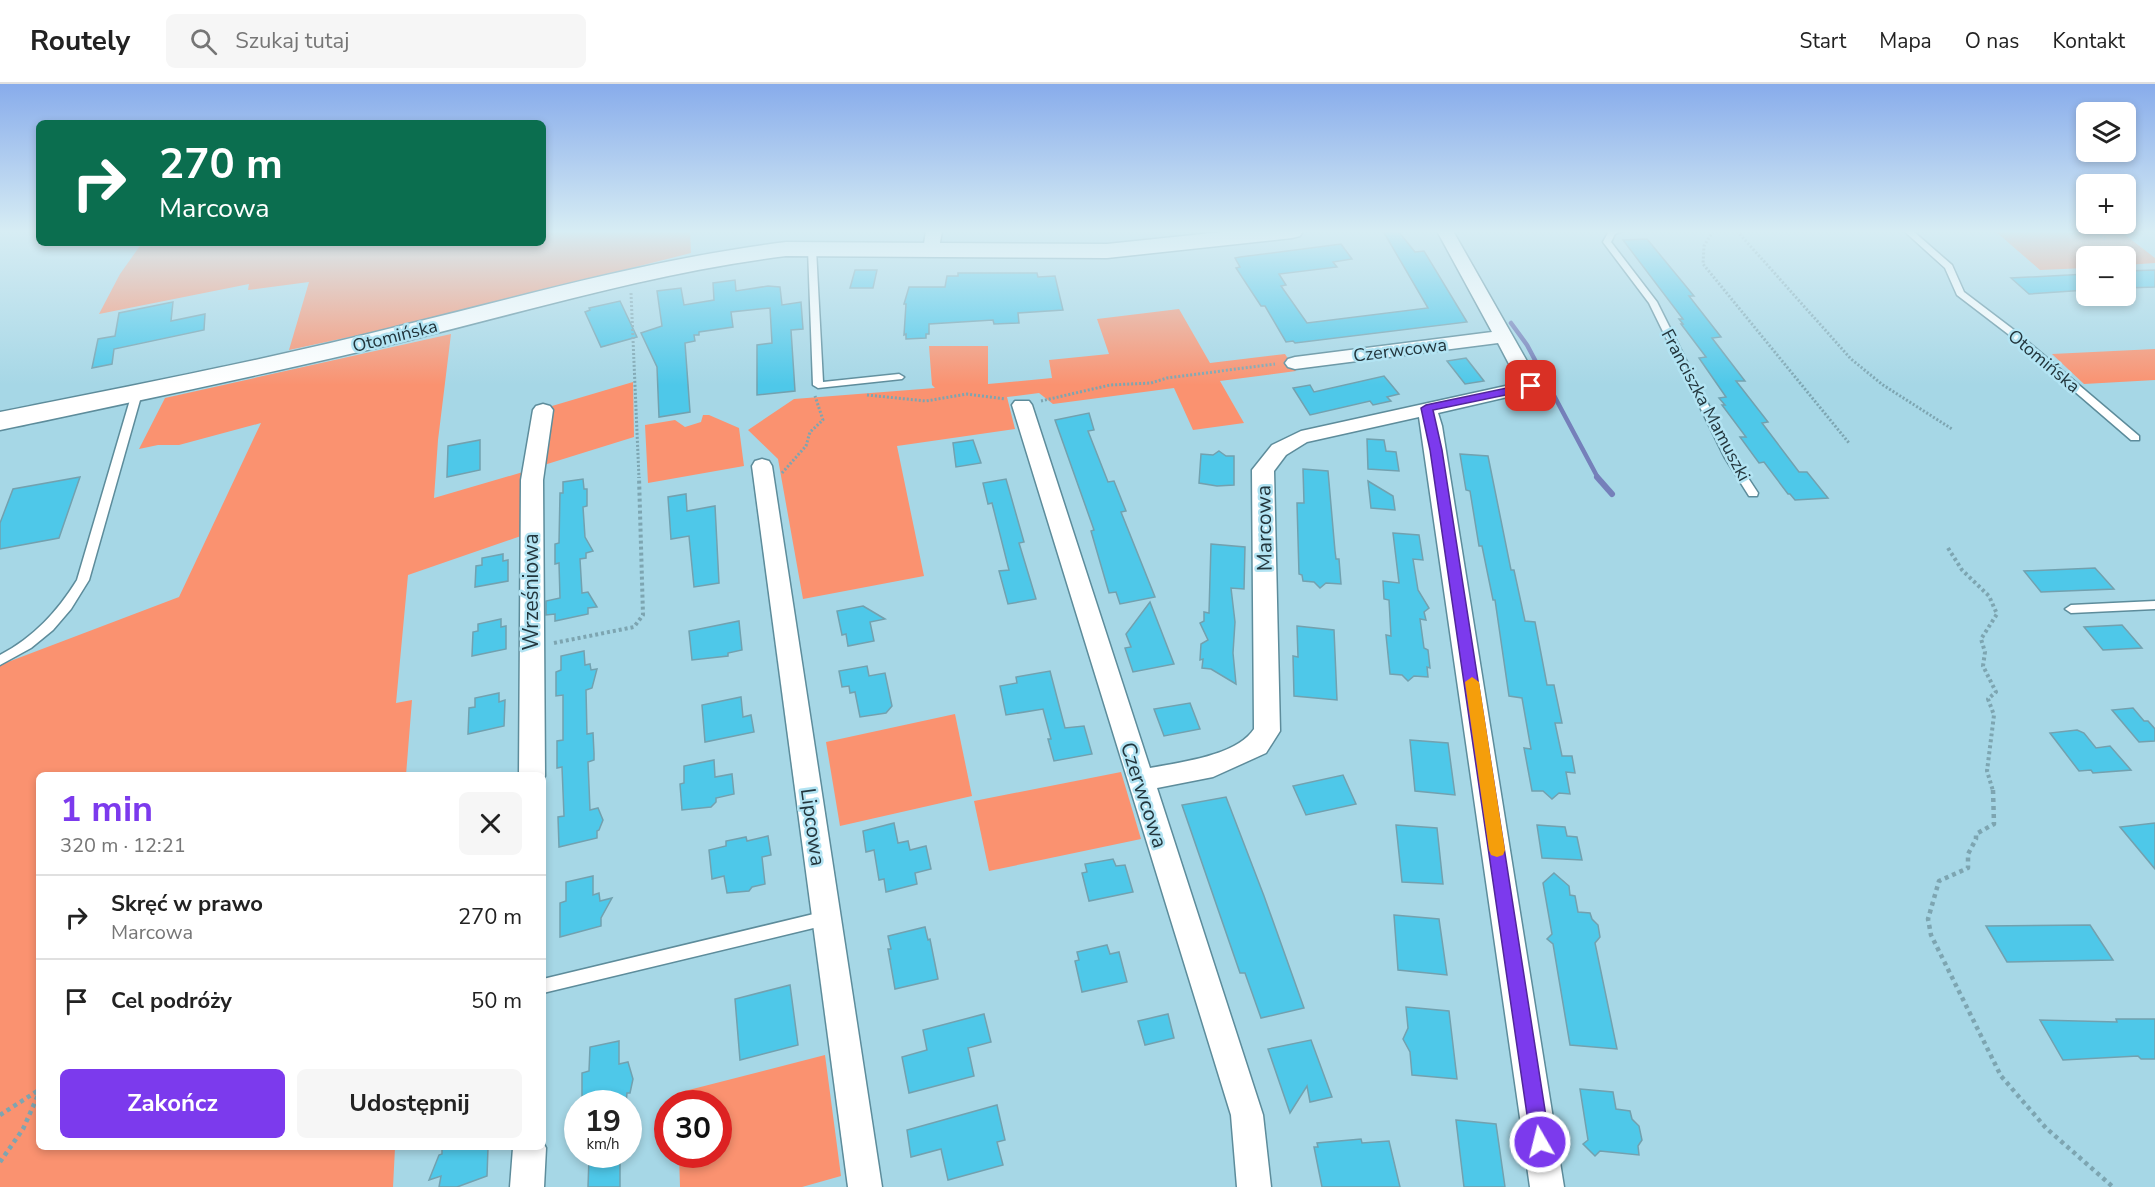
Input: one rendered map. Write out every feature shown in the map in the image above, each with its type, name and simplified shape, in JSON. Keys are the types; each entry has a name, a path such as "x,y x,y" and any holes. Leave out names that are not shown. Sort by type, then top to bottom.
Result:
{"street":[{"name":"Otomińska","path":"0,421 312,356 609,282"},
{"path":"1474,282 1504,336"},
{"name":"Czerwcowa","path":"1295,363 1504,336"},
{"name":"Marcowa","path":"1140,781 1213,766 1257,746 1267,731 1263,470 1279,450 1301,437 1531,386 1504,336"},
{"name":"Czerwcowa","path":"1022,405 1247,1115 1254,1187"},
{"path":"1426,408 1434,438 1547,1187"},
{"name":"Wrześniowa","path":"532,772 532,480 543,410"},
{"name":"Lipcowa","path":"763,476 865,1187"},
{"path":"528,1187 529,1150"}],"lane":[{"path":"813,282 818,385 899,377"},
{"name":"Franciszka Mamuszki","path":"1638,282 1653,302 1730,458 1754,493"},
{"name":"Otomińska","path":"1956,282 1960,292 2011,332 2135,438"},
{"path":"0,660 46,632 68,606 83,580 137,393"},
{"path":"2071,609 2155,605"},
{"path":"546,985 826,918"}],"path":[{"path":"531,647 634,627 643,615 631,282"},
{"path":"1718,282 1849,443"},
{"path":"1783,282 1851,359 1882,385 1952,429"},
{"path":"864,395 926,400 967,394 988,395 1022,405 1110,385 1151,383 1167,378 1238,367 1295,363"},
{"path":"763,476 778,477 806,446 810,432 823,420 818,399 818,385"},
{"path":"1948,548 1965,574 1986,591 1996,607 1997,614 1981,639 1985,652 1983,666 1996,692 1988,699 1994,715 1986,771 1993,788 1994,824 1976,834 1976,839 1968,854 1968,868 1939,881 1928,919 1931,935 2001,1076 2046,1128 2113,1187"},
{"path":"0,1115 36,1093"},
{"path":"0,1162 13,1148 31,1117 36,1101"}],"shaded area":[{"path":"116,282 305,282 248,290 249,284 99,314"},
{"path":"309,282 574,282 410,324 289,350"},
{"path":"1179,309 1210,363 1285,354 1296,371 1220,381 1244,423 1193,430 1174,388 1053,404 1039,393 1007,397 1015,429 897,446 924,576 803,599 778,459 748,430 794,399 935,388 932,385 929,346 988,346 988,384 1052,378 1049,360 1109,354 1097,319"},
{"path":"451,334 438,440 434,498 523,472 521,536 408,575 396,703 412,700 406,772 36,772 36,1150 395,1150 393,1187 0,1187 0,665 179,597 261,423 179,445 158,445 139,449 165,398"},
{"path":"2155,349 2155,380 2084,384 2052,354"},
{"path":"633,382 634,437 544,465 552,406"},
{"path":"703,415 709,415 739,428 744,466 648,483 645,425 675,420 685,427 701,422"},
{"path":"955,714 972,796 840,826 826,742"},
{"path":"1121,772 1141,839 989,871 974,801"},
{"path":"825,1055 841,1176 802,1187 680,1187 679,1168 732,1168 732,1090 689,1090"}],"building":[{"path":"735,282 736,291 768,286 780,287 782,305 801,302 803,329 791,330 795,391 757,395 757,345 772,343 770,308 731,312 733,327 699,332 699,335 694,335 695,341 685,343 690,412 659,417 657,367 641,333 662,326 657,291 681,288 684,305 714,300 713,283"},
{"path":"852,282 874,282 873,288 850,288"},
{"path":"946,282 1057,282 1063,310 1018,313 1019,323 994,324 993,320 929,324 929,334 926,334 926,338 906,339 906,334 904,335 906,304 904,304 909,287 945,287"},
{"path":"1246,282 1284,282 1286,285 1281,286 1307,323 1428,308 1413,282 1443,282 1467,322 1295,343 1286,342 1265,306 1261,306"},
{"path":"1655,282 1683,282 1694,296 1689,296 1721,337 1712,338 1745,381 1736,381 1768,422 1762,423 1799,472 1807,472 1828,498 1795,500 1764,462 1759,463 1740,437 1746,437 1722,405 1725,405 1719,398 1726,397 1699,358 1706,357 1681,324 1683,324 1679,319 1683,319"},
{"path":"2016,282 2076,282 2076,291 2029,294"},
{"path":"2136,282 2155,282 2155,287 2136,288"},
{"path":"620,301 637,337 601,347 585,312 590,310 589,308"},
{"path":"173,302 171,321 205,314 204,330 114,349 112,364 92,368 98,339 115,336 119,313"},
{"path":"1466,358 1484,381 1465,384 1447,361"},
{"path":"1384,376 1399,394 1387,397 1391,401 1373,405 1370,401 1310,415 1293,388 1310,385 1314,392"},
{"path":"1089,413 1094,430 1088,431 1108,482 1114,481 1126,511 1121,512 1155,597 1120,604 1116,592 1109,593 1091,531 1094,530 1055,420"},
{"path":"1367,439 1384,440 1386,451 1396,452 1399,471 1368,469"},
{"path":"480,440 480,470 447,477 448,446"},
{"path":"973,440 981,463 956,467 953,443"},
{"path":"1219,451 1226,456 1234,456 1234,485 1217,486 1199,483 1201,454 1213,455"},
{"path":"1460,454 1488,456 1511,570 1514,570 1525,621 1535,622 1547,685 1554,685 1562,723 1555,723 1562,756 1572,756 1575,773 1566,772 1570,794 1559,793 1552,799 1543,791 1532,791 1524,748 1531,749 1522,698 1509,696 1495,600 1493,600 1482,546 1479,546 1470,491 1466,490"},
{"path":"1303,469 1328,471 1335,551 1336,559 1339,559 1341,584 1326,583 1320,588 1314,582 1303,581 1302,575 1299,574 1297,503 1304,503"},
{"path":"80,477 59,538 0,549 0,523 13,489"},
{"path":"583,479 584,489 587,489 587,506 583,507 585,537 593,551 586,553 586,558 580,559 582,593 588,592 597,607 588,608 588,614 555,621 555,614 546,615 546,601 560,598 559,563 555,564 555,544 559,543 560,493 563,493 563,482"},
{"path":"1006,479 1024,542 1019,543 1036,599 1008,604 999,571 1009,570 992,503 988,504 983,483"},
{"path":"1368,481 1393,496 1395,510 1371,508"},
{"path":"686,494 687,511 715,506 719,583 694,587 689,536 671,539 668,497"},
{"path":"1393,533 1419,535 1423,560 1413,559 1418,590 1429,608 1424,612 1426,620 1420,619 1424,648 1428,650 1430,668 1427,667 1428,677 1414,676 1408,681 1402,675 1390,674 1386,635 1391,636 1389,600 1384,599 1383,581 1399,583"},
{"path":"1211,544 1245,547 1244,589 1231,588 1235,622 1233,653 1236,684 1211,669 1202,668 1203,659 1200,660 1201,644 1208,640 1200,623 1204,621 1204,612 1209,613"},
{"path":"503,554 503,561 508,560 508,581 475,587 476,566 482,565 482,558"},
{"path":"2095,568 2114,589 2041,592 2024,571"},
{"path":"1150,602 1174,664 1133,672 1125,648 1131,647 1126,634"},
{"path":"863,606 885,619 870,622 874,641 848,646 846,634 842,635 837,611"},
{"path":"501,619 501,627 506,626 506,649 472,656 473,632 478,631 478,624"},
{"path":"739,621 742,650 728,653 728,656 692,660 689,631"},
{"path":"2122,625 2142,648 2103,650 2084,627"},
{"path":"1297,626 1334,630 1337,700 1294,696 1293,656 1298,657"},
{"path":"584,651 585,665 590,664 591,670 597,669 592,688 586,690 587,734 593,733 594,753 594,760 588,762 590,810 598,808 603,820 597,831 597,838 559,847 558,817 564,816 562,767 557,768 557,741 563,740 563,695 556,696 556,672 561,670 561,656"},
{"path":"867,666 869,676 885,673 892,706 886,713 860,717 855,692 850,693 849,686 842,687 839,671"},
{"path":"1050,671 1065,728 1084,726 1092,754 1054,761 1043,709 1006,715 1000,686 1017,683 1016,677"},
{"path":"499,693 499,702 505,700 504,726 468,734 469,708 475,707 475,698"},
{"path":"741,697 743,717 751,715 754,732 705,742 702,705"},
{"path":"1190,703 1200,729 1164,736 1154,709"},
{"path":"2133,708 2144,721 2148,721 2155,729 2155,741 2139,742 2112,710"},
{"path":"2077,730 2084,733 2096,748 2110,746 2131,770 2093,773 2091,770 2079,771 2050,733"},
{"path":"1410,740 1448,743 1455,795 1415,791"},
{"path":"714,760 715,777 732,774 734,794 716,798 716,802 711,807 682,810 680,784 684,783 684,766"},
{"path":"1343,775 1356,804 1306,815 1293,786"},
{"path":"1226,797 1304,1008 1261,1018 1245,973 1240,973 1182,805"},
{"path":"894,823 898,843 908,841 910,850 926,846 931,869 915,873 917,884 886,892 884,879 879,880 874,850 866,852 863,831"},
{"path":"2155,823 2155,869 2120,827"},
{"path":"1396,825 1437,828 1443,884 1402,882"},
{"path":"1537,825 1565,827 1567,836 1577,837 1582,860 1542,858"},
{"path":"768,836 771,855 762,857 765,884 752,887 749,891 727,893 724,876 712,879 709,850 726,846 726,841 746,837 747,841"},
{"path":"1113,859 1116,866 1125,865 1133,892 1089,901 1082,873 1087,872 1085,864"},
{"path":"1554,873 1569,886 1570,895 1575,896 1578,912 1590,913 1598,925 1600,937 1595,943 1617,1049 1570,1045 1553,944 1547,939 1552,934 1543,883"},
{"path":"593,876 593,895 599,893 600,901 612,898 601,918 601,926 560,937 560,903 566,901 566,882"},
{"path":"1394,915 1439,919 1447,975 1398,970"},
{"path":"2090,925 2113,960 2007,962 1986,926"},
{"path":"925,927 928,940 930,939 938,979 895,989 888,936"},
{"path":"1107,945 1110,954 1119,952 1127,982 1082,992 1075,961 1079,960 1077,952"},
{"path":"790,985 798,1045 740,1060 735,999"},
{"path":"1406,1007 1449,1011 1457,1079 1412,1075 1410,1052 1403,1039 1408,1028"},
{"path":"984,1014 991,1042 968,1048 974,1076 909,1093 902,1057 927,1050 923,1030"},
{"path":"1168,1014 1174,1038 1145,1045 1138,1021"},
{"path":"2116,1019 2155,1019 2155,1059 2141,1059 2138,1056 2063,1060 2040,1020 2117,1022"},
{"path":"1311,1040 1332,1097 1310,1102 1307,1086 1290,1113 1268,1049"},
{"path":"619,1041 619,1064 628,1062 633,1079 631,1090 582,1090 582,1073 589,1071 590,1047"},
{"path":"1580,1089 1613,1092 1616,1109 1630,1111 1632,1119 1639,1126 1642,1140 1638,1146 1639,1155 1600,1151 1595,1156 1583,1144 1588,1140"},
{"path":"997,1105 1005,1140 997,1142 1003,1165 948,1180 941,1149 911,1157 907,1130"},
{"path":"1456,1120 1496,1124 1505,1187 1464,1187"},
{"path":"1361,1139 1362,1143 1389,1141 1400,1187 1322,1187 1314,1147 1318,1147 1317,1143"},
{"path":"442,1150 488,1150 487,1176 457,1187 439,1187 441,1176 429,1180 439,1155 442,1154"},
{"path":"589,1168 620,1168 620,1187 588,1187"}],"waterway":[{"path":"1511,323 1527,345 1598,478"},
{"path":"1597,477 1612,494"}],"slow traffic":[{"path":"1472,682 1497,850"}],"route":[{"path":"1531,386 1426,408 1436,450 1540,1142"}]}
